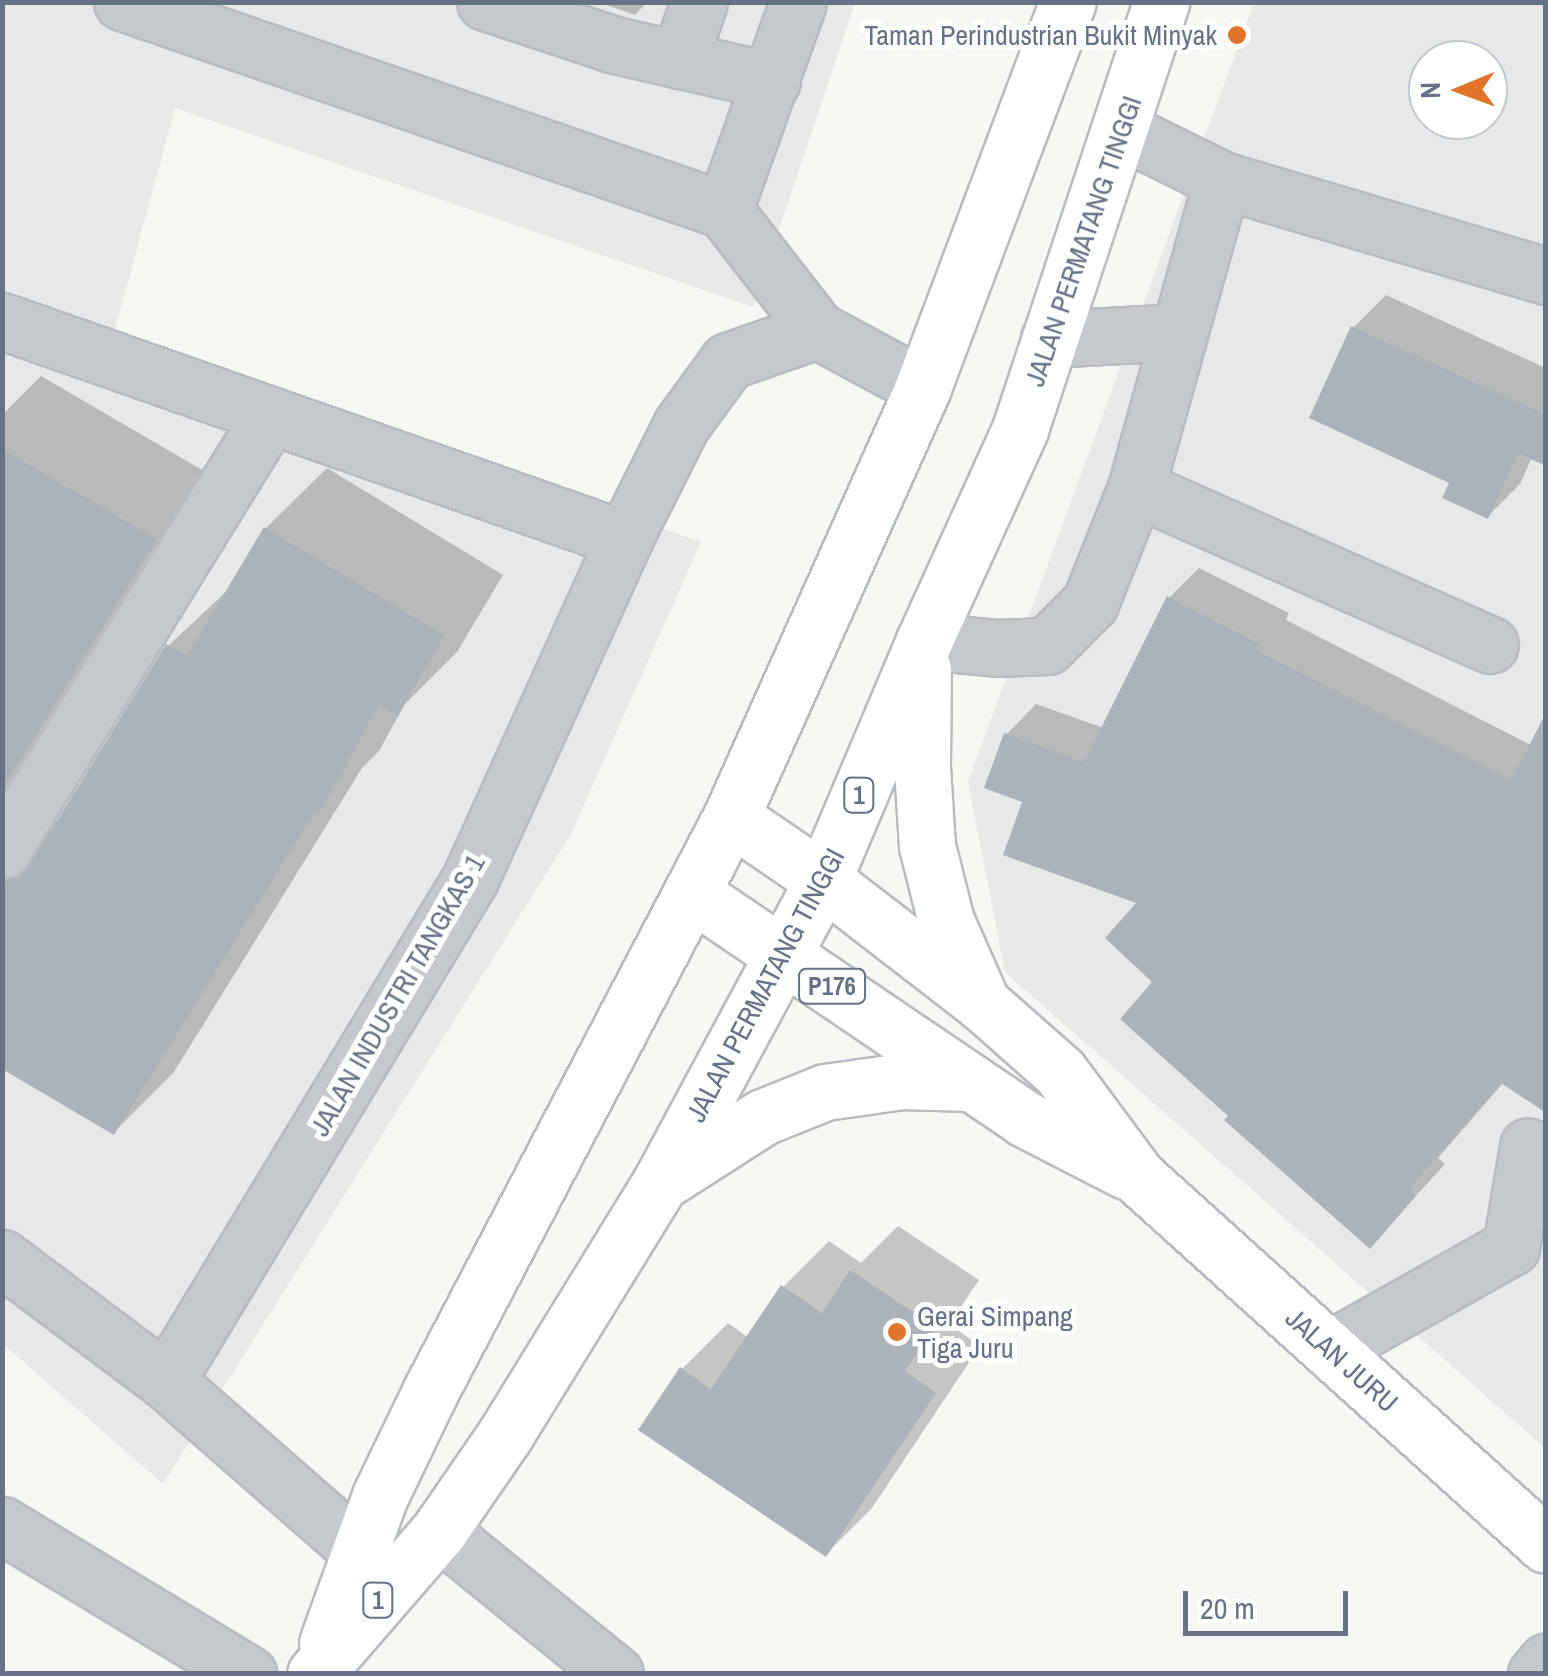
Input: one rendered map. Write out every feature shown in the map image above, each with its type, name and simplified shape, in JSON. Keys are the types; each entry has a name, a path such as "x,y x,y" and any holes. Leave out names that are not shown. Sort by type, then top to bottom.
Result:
{"main road":[{"name":"JALAN PERMATANG TINGGI","path":"316,1671 380,1496 431,1390 730,817 923,386 1068,2"},
{"name":"JALAN PERMATANG TINGGI","path":"316,1671 439,1531 505,1435 660,1183 824,880 924,641 1020,428 1161,2"},
{"path":"924,641 922,766 928,846 946,921 982,1002"},
{"name":"JALAN JURU","path":"730,817 824,880 982,1002 1060,1072 1138,1177 1546,1545"},
{"name":"JALAN JURU","path":"693,894 786,953 1025,1120 1138,1177"},
{"path":"660,1183 763,1117 825,1092 902,1080 969,1083"}],"street":[{"path":"122,2 724,210 816,330 923,386"},
{"path":"485,2 679,60 772,81"},
{"path":"679,60 699,2"},
{"path":"724,210 798,2"},
{"path":"1121,130 1222,180 1546,276"},
{"path":"924,641 997,648 1047,646 1090,603 1136,488 1222,180"},
{"path":"2,321 624,540"},
{"name":"JALAN INDUSTRI TANGKAS 1","path":"166,1382 470,879 624,540 681,425 728,361 816,330"},
{"path":"1049,339 1177,332"},
{"path":"2,850 270,416"},
{"path":"1136,488 1490,646"},
{"path":"1330,1349 1511,1247 1528,1146"},
{"path":"2,1258 166,1382 360,1551"},
{"path":"2,1525 248,1674"},
{"path":"439,1531 590,1666"},
{"path":"1536,1674 1546,1662"}],"shaded area":[{"path":"3,3 855,3 753,307 175,108 114,333 701,542 571,834 163,1484 3,1344"},
{"path":"1254,3 1545,3 1545,1448 1005,972 968,782"}],"building":[{"path":"1351,326 1546,415 1546,466 1518,453 1488,519 1442,498 1449,483 1309,418"},
{"path":"2,449 157,539 2,790"},
{"path":"264,527 445,636 397,716 379,705 319,814 315,812 114,1135 2,1069 2,881 18,877 29,866 166,644 187,656"},
{"path":"1167,596 1260,644 1257,651 1511,780 1546,713 1546,1113 1501,1083 1409,1189 1416,1196 1370,1249 1224,1120 1228,1116 1120,1019 1152,982 1105,938 1136,903 1003,855 1022,802 984,788 1004,733 1084,762"},
{"path":"850,1270 935,1327 905,1371 936,1393 826,1557 638,1430 680,1367 711,1389 781,1285 822,1313"}],"place":[{"name":"Taman Perindustrian Bukit Minyak","path":"1237,35"},
{"name":"Gerai Simpang Tiga Juru","path":"897,1332"}]}
